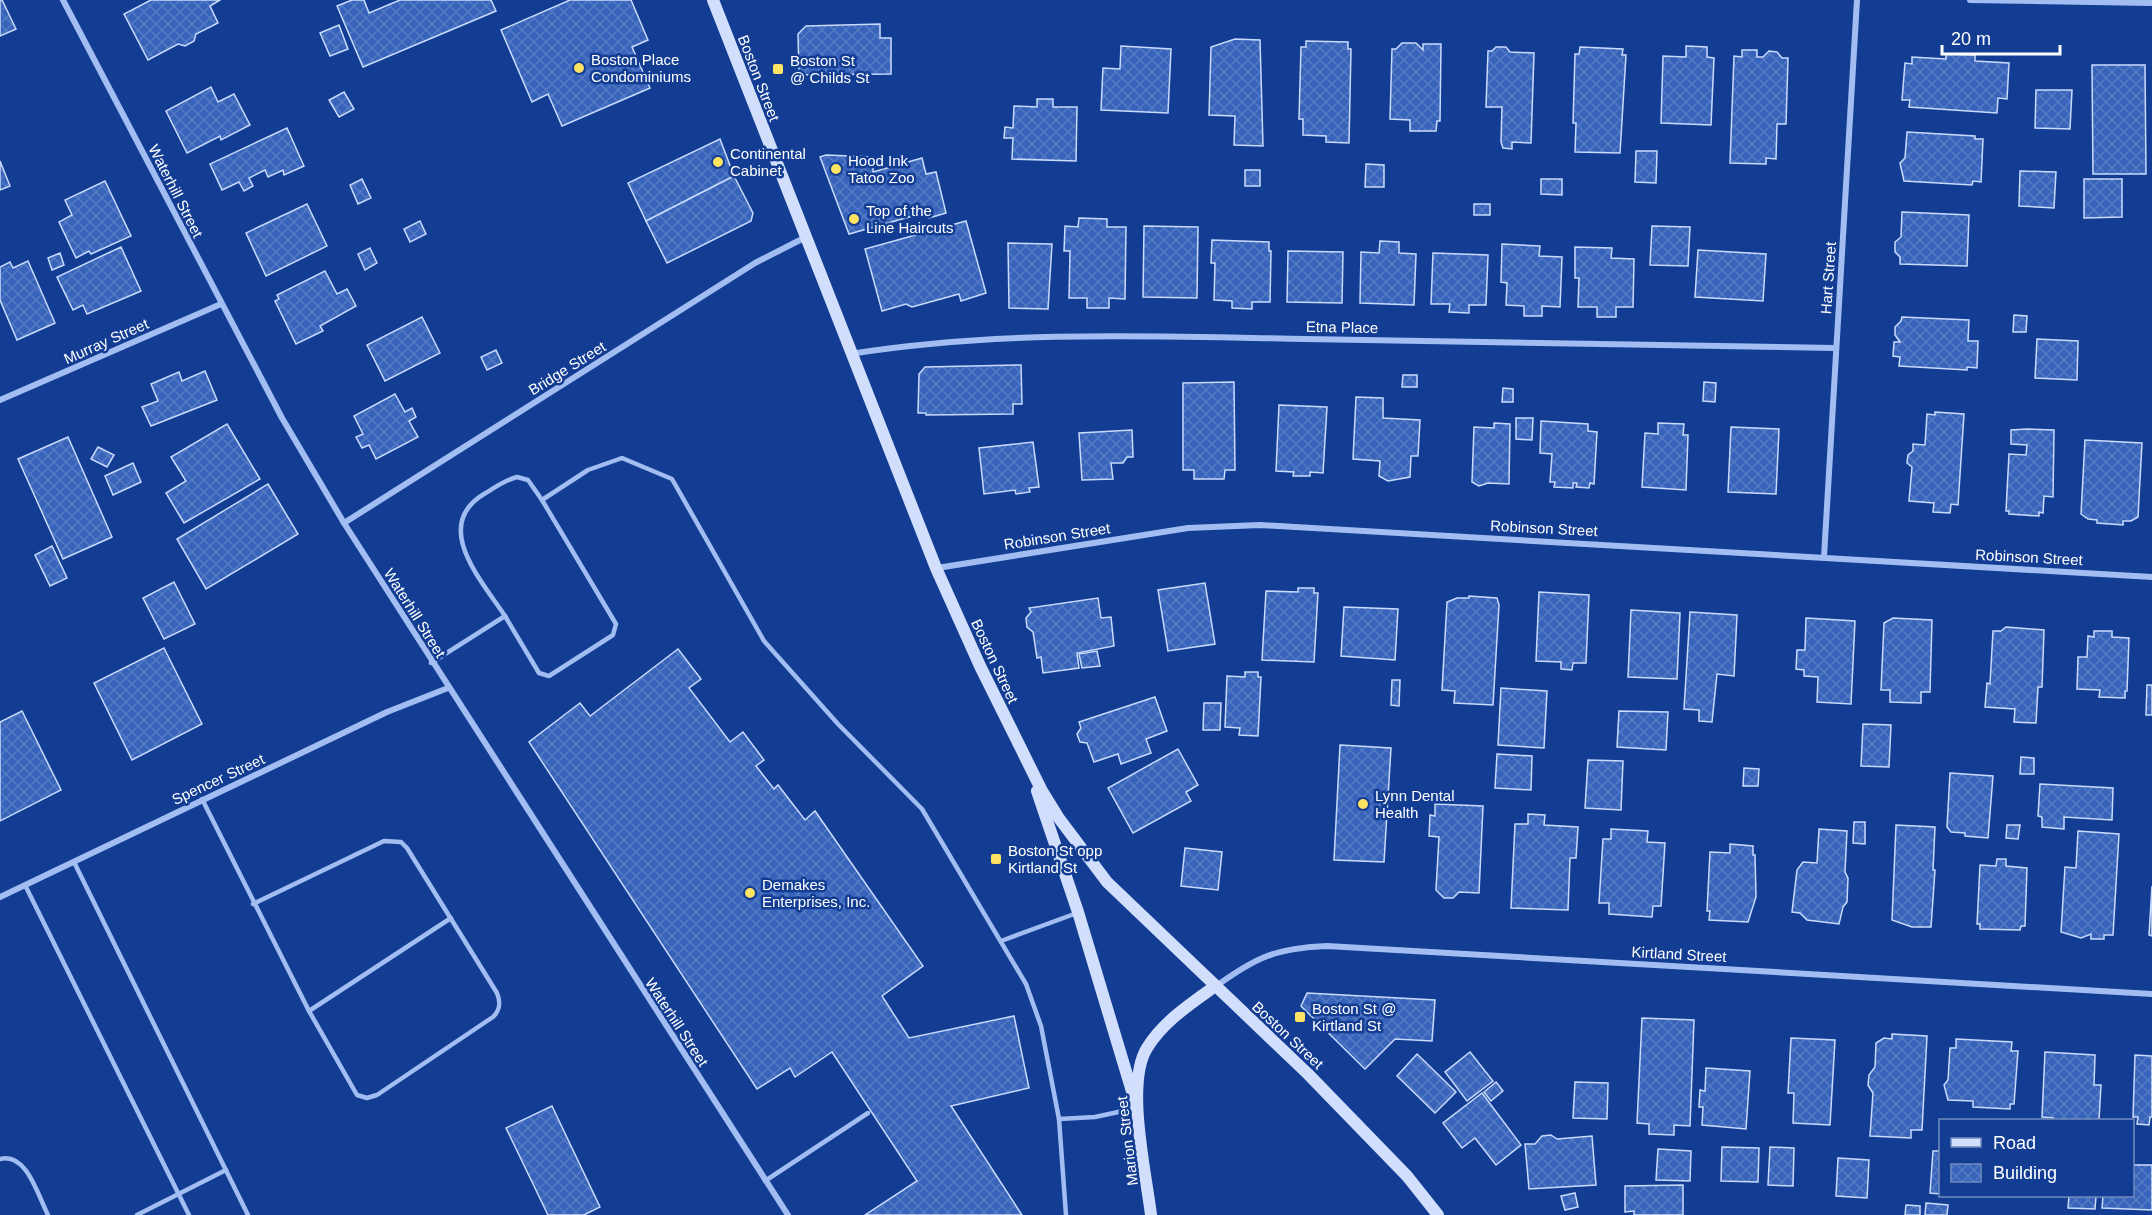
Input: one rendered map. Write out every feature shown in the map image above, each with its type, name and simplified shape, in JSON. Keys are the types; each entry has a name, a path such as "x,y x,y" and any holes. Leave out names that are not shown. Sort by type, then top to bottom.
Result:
{"main road":[{"name":"Boston Street","path":"713,0 850,354 936,568 1027,765 1058,817 1107,882 1214,987 1316,1082 1407,1176 1438,1215"},
{"path":"1027,765 1078,912 1137,1108"},
{"name":"Marion Street","path":"1151,1215 1137,1108 1138,1074 1146,1049 1171,1019 1214,987"}],"street":[{"name":"Waterhill Street","path":"63,0 282,418 344,523 431,663 788,1215"},
{"name":"Hart Street","path":"1824,557 1857,0"},
{"path":"1970,0 2152,3"},
{"name":"Bridge Street","path":"344,523 755,263 806,237"},
{"name":"Murray Street","path":"0,400 221,304"},
{"name":"Etna Place","path":"850,354 925,343 1080,335 1835,348"},
{"name":"Robinson Street","path":"936,568 1188,528 1247,525 1348,529 2152,577"},
{"name":"Spencer Street","path":"0,897 387,712 448,688"},
{"name":"Kirtland Street","path":"1214,987 1261,956 1292,949 1327,946 2152,994"}],"lane":[{"path":"542,500 588,470 622,458 672,479 764,641 838,724 922,809 984,918 1001,941 1034,1005 1059,1119 1066,1215"},
{"path":"517,477 528,480 542,500 616,624 613,635 549,676 539,673 462,546 461,528 464,513 470,503 517,477"},
{"path":"431,663 505,616"},
{"path":"202,799 253,904 354,1092 367,1098 377,1095 498,1011 500,1002 497,993 405,844 393,839 384,841 253,904"},
{"path":"74,862 248,1215"},
{"path":"25,885 189,1215"},
{"path":"1001,941 1078,912"},
{"path":"309,1011 451,918"},
{"path":"1059,1119 1095,1117 1137,1108"},
{"path":"765,1181 868,1113"},
{"path":"0,1159 9,1158 23,1165 48,1215"},
{"path":"137,1215 226,1170"}],"building":[{"path":"0,0 16,29 0,36"},
{"path":"151,0 220,0 210,6 218,23 196,34 194,41 185,46 178,44 148,60 124,14"},
{"path":"352,0 364,0 369,13 400,0 491,0 496,11 363,67 337,6"},
{"name":"Boston Place Condominiums","path":"570,0 631,0 648,40 632,47 650,88 562,126 548,94 532,102 501,30"},
{"path":"880,24 880,38 891,38 891,74 799,75 798,34 806,26"},
{"path":"339,25 348,49 330,56 320,33"},
{"path":"1235,39 1260,40 1263,146 1234,145 1235,116 1209,115 1211,47"},
{"path":"1306,41 1348,42 1348,49 1351,49 1349,143 1326,142 1326,136 1303,135 1303,119 1299,119 1301,47 1306,47"},
{"path":"1402,43 1416,43 1423,50 1423,44 1441,44 1440,121 1437,121 1436,131 1410,131 1410,120 1390,119 1392,49 1396,49"},
{"path":"1121,46 1171,49 1168,113 1101,110 1103,68 1120,69"},
{"path":"1686,46 1707,47 1707,57 1714,58 1711,125 1661,123 1663,56 1686,57"},
{"path":"1496,47 1506,47 1510,52 1534,53 1531,143 1512,142 1512,149 1503,148 1501,142 1502,107 1486,107 1488,51"},
{"path":"1580,47 1623,49 1622,55 1626,55 1620,153 1575,152 1576,123 1573,123 1575,54 1579,54"},
{"path":"1742,50 1757,50 1757,57 1763,57 1769,51 1777,52 1782,58 1788,58 1786,124 1777,124 1776,159 1766,158 1766,164 1730,163 1734,56 1742,57"},
{"path":"1946,54 1975,55 1975,61 2009,63 2007,99 1998,98 1997,113 1909,107 1910,100 1902,100 1905,63 1912,64 1912,57 1946,59"},
{"path":"2092,65 2145,65 2146,174 2093,174"},
{"path":"211,87 218,102 234,94 250,125 221,140 220,136 187,153 166,111"},
{"path":"2036,90 2072,90 2070,129 2035,128"},
{"path":"344,92 354,109 339,117 329,100"},
{"path":"1037,99 1053,99 1053,107 1077,107 1076,161 1012,159 1013,138 1004,138 1005,127 1013,128 1014,106 1037,107"},
{"path":"287,128 304,166 284,175 283,170 268,177 265,170 249,178 253,186 244,191 239,182 222,190 210,164"},
{"path":"1907,132 1975,136 1975,139 1983,139 1981,182 1973,181 1972,185 1904,181 1900,163 1905,158"},
{"path":"720,139 734,176 646,221 628,183"},
{"path":"1636,151 1657,151 1656,183 1635,182"},
{"path":"826,155 873,157 873,172 922,158 926,174 936,172 946,213 929,218 927,212 849,234 820,157"},
{"path":"0,161 10,186 0,190"},
{"path":"1366,164 1384,165 1384,187 1365,187"},
{"path":"1245,170 1260,170 1260,186 1245,186"},
{"path":"2020,171 2056,172 2054,208 2019,206"},
{"path":"734,176 753,213 751,221 667,263 646,221"},
{"path":"362,179 371,198 358,204 350,185"},
{"path":"1541,179 1562,179 1562,195 1541,194"},
{"path":"2084,179 2122,179 2122,217 2084,218"},
{"path":"105,181 131,236 91,254 89,251 76,258 59,222 72,215 65,200"},
{"path":"307,204 327,246 266,276 246,233"},
{"path":"1474,204 1490,204 1490,215 1474,215"},
{"path":"1902,212 1969,215 1967,266 1900,264 1900,257 1895,252 1895,242 1901,237"},
{"path":"1079,218 1107,219 1107,227 1126,227 1125,299 1109,298 1109,308 1087,308 1087,298 1069,298 1070,251 1064,251 1065,226 1078,227"},
{"path":"420,221 426,234 410,242 404,229"},
{"path":"966,221 986,293 961,301 959,294 912,307 906,304 882,311 865,249"},
{"path":"1144,226 1198,227 1197,298 1143,297"},
{"path":"1652,226 1690,227 1688,266 1650,265"},
{"path":"1212,240 1269,242 1269,251 1271,251 1270,302 1252,302 1252,309 1232,308 1232,301 1214,300 1215,263 1211,263"},
{"path":"1380,241 1399,242 1399,253 1416,254 1414,305 1360,303 1361,252 1379,253"},
{"path":"1008,243 1052,244 1048,309 1009,308"},
{"path":"1502,244 1540,246 1539,256 1562,257 1560,307 1542,306 1542,316 1524,316 1524,306 1506,305 1507,283 1501,282"},
{"path":"121,247 141,291 87,314 83,305 73,310 57,277"},
{"path":"1575,247 1612,248 1611,258 1634,259 1633,307 1616,307 1616,317 1597,317 1597,307 1578,307 1579,278 1575,278"},
{"path":"370,248 377,263 365,270 358,254"},
{"path":"1698,250 1766,254 1763,301 1695,297"},
{"path":"1288,251 1343,252 1342,303 1287,302"},
{"path":"60,253 64,265 52,270 48,258"},
{"path":"1433,253 1488,255 1486,305 1469,305 1469,313 1449,312 1450,304 1431,304"},
{"path":"28,261 55,323 17,340 0,300 0,267 10,262 13,268"},
{"path":"325,271 337,294 347,289 356,306 320,326 323,331 296,344 275,301 279,299 277,295"},
{"path":"2014,315 2027,316 2026,332 2013,332"},
{"path":"422,317 440,353 385,381 367,345"},
{"path":"1902,317 1969,320 1968,341 1978,341 1977,368 1967,367 1967,370 1899,366 1900,357 1893,356 1894,342 1900,342 1895,335 1895,327"},
{"path":"2037,339 2078,341 2077,380 2035,378"},
{"path":"496,350 502,363 487,370 481,357"},
{"path":"1021,365 1022,404 1013,404 1013,414 926,415 926,413 918,413 919,374 925,367"},
{"path":"205,371 217,400 151,426 142,407 158,401 151,384 179,372 182,381"},
{"path":"1403,375 1417,375 1417,387 1402,387"},
{"path":"1234,382 1235,470 1225,470 1224,479 1194,479 1194,470 1183,470 1183,383"},
{"path":"1704,382 1716,383 1715,402 1703,401"},
{"path":"1503,388 1513,389 1513,402 1502,402"},
{"path":"395,394 405,412 412,408 416,417 409,421 418,437 376,459 369,445 362,448 356,437 363,434 354,416"},
{"path":"1356,397 1383,398 1383,418 1420,420 1418,456 1411,456 1410,477 1388,481 1379,476 1380,461 1353,459"},
{"path":"1279,405 1327,407 1323,473 1310,472 1310,476 1293,476 1294,472 1276,471"},
{"path":"1935,412 1964,414 1958,505 1951,504 1950,513 1933,512 1934,503 1909,501 1912,467 1907,463 1908,455 1913,451 1913,444 1925,445 1927,414 1935,415"},
{"path":"1516,418 1533,418 1532,440 1516,439"},
{"path":"1541,421 1588,424 1588,431 1597,432 1594,484 1590,483 1589,488 1576,487 1577,483 1573,483 1573,488 1554,487 1555,482 1550,482 1552,454 1540,453"},
{"path":"1494,423 1510,424 1509,484 1488,483 1479,486 1472,482 1474,427 1494,428"},
{"path":"1658,423 1684,424 1683,435 1688,435 1686,490 1642,487 1645,433 1658,434"},
{"path":"227,424 260,479 184,523 166,493 186,481 171,457"},
{"path":"1731,427 1779,429 1776,494 1728,492"},
{"path":"1132,430 1133,457 1127,457 1123,463 1111,463 1113,479 1082,480 1079,433"},
{"path":"2011,430 2054,430 2053,497 2044,496 2043,513 2039,512 2039,516 2009,514 2009,511 2006,511 2009,454 2026,455 2027,445 2011,444"},
{"path":"68,437 112,537 63,559 18,459"},
{"path":"2085,440 2142,443 2138,517 2131,521 2123,521 2123,525 2097,523 2097,520 2088,519 2081,514"},
{"path":"1033,442 1039,487 1029,488 1030,492 1016,494 1015,490 984,494 979,448"},
{"path":"98,447 114,455 107,467 91,459"},
{"path":"133,463 141,482 113,495 105,476"},
{"path":"268,484 298,534 206,589 177,539"},
{"path":"52,546 67,578 50,586 35,555"},
{"path":"174,582 195,624 164,639 143,598"},
{"path":"1205,583 1215,644 1168,651 1158,590"},
{"path":"1298,588 1314,588 1314,593 1318,593 1314,662 1262,660 1266,591 1298,592"},
{"path":"1539,592 1589,595 1586,663 1573,663 1572,670 1561,669 1561,662 1536,661"},
{"path":"1469,596 1497,598 1499,605 1493,705 1454,703 1455,691 1442,690 1447,602 1457,598 1469,598"},
{"path":"1098,598 1101,618 1111,617 1114,646 1077,653 1079,668 1043,673 1041,657 1037,658 1033,632 1027,627 1026,618 1031,612 1029,608"},
{"path":"1344,607 1398,609 1395,660 1341,656"},
{"path":"1631,610 1680,613 1677,679 1628,677"},
{"path":"1690,612 1737,615 1734,676 1717,674 1712,722 1699,721 1699,710 1684,709"},
{"path":"1806,618 1855,621 1851,704 1817,702 1818,677 1804,676 1804,670 1796,669 1797,650 1805,650"},
{"path":"1893,618 1932,620 1930,692 1921,692 1921,703 1890,702 1890,690 1881,690 1884,623"},
{"path":"2006,627 2044,630 2042,687 2038,687 2036,723 2014,722 2015,709 1985,707 1987,683 1990,684 1993,631 2001,631"},
{"path":"2094,631 2112,631 2112,637 2129,638 2125,698 2099,697 2100,690 2077,689 2078,657 2087,657 2088,636 2094,637"},
{"path":"164,648 202,724 132,760 94,683"},
{"name":"Demakes Enterprises, Inc.","path":"678,649 701,679 689,688 730,742 743,732 764,760 756,766 774,789 778,785 805,820 815,811 923,966 882,996 909,1038 1014,1016 1029,1088 951,1106 1022,1215 865,1215 917,1181 832,1052 795,1077 790,1068 757,1089 529,742 580,703 590,716"},
{"path":"1097,651 1100,666 1082,668 1079,654"},
{"path":"1245,672 1258,672 1258,677 1261,677 1258,736 1239,735 1240,728 1225,727 1227,676 1245,677"},
{"path":"1392,680 1400,680 1399,706 1391,705"},
{"path":"2147,685 2152,685 2152,715 2146,715"},
{"path":"1501,688 1547,691 1544,748 1498,745"},
{"path":"1155,697 1167,731 1146,739 1151,753 1121,764 1118,754 1094,762 1087,743 1080,742 1077,734 1081,728 1079,722"},
{"path":"1204,703 1221,703 1220,730 1203,730"},
{"path":"22,711 61,790 0,821 0,722"},
{"path":"1619,711 1668,712 1666,750 1617,747"},
{"path":"1863,724 1891,725 1889,767 1861,766"},
{"name":"Lynn Dental Health","path":"1340,745 1391,748 1384,862 1334,860"},
{"path":"1178,749 1198,785 1186,792 1191,801 1133,833 1108,788"},
{"path":"1497,754 1532,756 1531,790 1495,788"},
{"path":"2021,757 2034,758 2034,774 2020,774"},
{"path":"1588,760 1623,761 1621,810 1585,808"},
{"path":"1744,768 1759,769 1758,786 1743,786"},
{"path":"1950,773 1993,776 1988,838 1965,836 1965,833 1951,832 1947,827"},
{"path":"2040,784 2113,788 2112,820 2064,817 2064,829 2042,827 2042,817 2038,816"},
{"path":"1435,804 1483,806 1479,893 1459,892 1453,898 1444,898 1436,890 1439,837 1429,836 1430,815 1435,816"},
{"path":"1528,814 1545,815 1544,825 1578,827 1576,858 1570,858 1568,910 1511,908 1515,824 1528,824"},
{"path":"1854,822 1865,822 1865,844 1853,843"},
{"path":"1896,825 1935,827 1931,927 1912,927 1892,920"},
{"path":"2007,825 2020,825 2018,839 2006,838"},
{"path":"1611,829 1648,831 1647,842 1665,843 1661,906 1653,906 1652,917 1609,914 1609,903 1599,903 1603,839 1611,839"},
{"path":"1819,829 1847,831 1845,872 1848,878 1847,902 1843,907 1839,924 1807,920 1800,913 1792,912 1797,870 1803,862 1817,863"},
{"path":"2078,831 2119,834 2113,935 2104,935 2104,939 2091,939 2091,934 2081,938 2061,932 2065,867 2076,868"},
{"path":"1730,844 1753,846 1756,897 1748,922 1709,920 1710,911 1707,911 1710,852 1730,853"},
{"path":"1185,848 1222,852 1218,890 1181,886"},
{"path":"1997,859 2006,859 2006,866 2027,868 2025,926 2021,926 2020,930 1980,929 1980,924 1977,924 1980,865 1996,866"},
{"path":"2152,886 2152,936 2149,935"},
{"path":"1307,993 1435,1000 1432,1041 1395,1039 1365,1069 1301,1006"},
{"path":"1642,1018 1694,1020 1690,1126 1674,1125 1674,1135 1649,1134 1649,1124 1637,1123"},
{"path":"1892,1034 1927,1036 1922,1130 1911,1130 1911,1138 1870,1136 1873,1093 1868,1085 1869,1075 1875,1067 1876,1043 1884,1038 1892,1039"},
{"path":"1791,1038 1835,1040 1830,1125 1793,1123 1794,1093 1788,1093"},
{"path":"1956,1039 2012,1042 2011,1051 2018,1051 2014,1104 2010,1104 2010,1109 1973,1107 1973,1101 1948,1100 1944,1085 1948,1080 1950,1048 1956,1048"},
{"path":"1470,1052 1493,1081 1467,1101 1445,1072"},
{"path":"2045,1052 2095,1055 2094,1085 2101,1085 2099,1119 2042,1117"},
{"path":"1417,1054 1456,1092 1435,1113 1397,1076"},
{"path":"2135,1055 2152,1056 2152,1117 2150,1117 2149,1125 2137,1124 2138,1117 2133,1117"},
{"path":"1706,1068 1750,1071 1746,1129 1702,1125 1703,1107 1699,1107 1700,1090 1705,1091"},
{"path":"1496,1082 1503,1091 1491,1101 1484,1092"},
{"path":"1575,1082 1608,1083 1607,1119 1573,1118"},
{"path":"1482,1093 1521,1145 1496,1165 1475,1138 1462,1148 1443,1123"},
{"path":"552,1106 600,1207 584,1215 548,1215 506,1128"},
{"path":"1551,1135 1557,1139 1592,1136 1596,1185 1529,1189 1525,1144 1535,1144 1542,1136"},
{"path":"1722,1147 1759,1148 1758,1182 1721,1181"},
{"path":"1770,1147 1794,1148 1793,1186 1768,1185"},
{"path":"1658,1149 1691,1151 1690,1181 1656,1180"},
{"path":"1933,1151 1939,1151 1939,1194 1930,1193"},
{"path":"1838,1158 1869,1160 1867,1198 1836,1196"},
{"path":"2134,1165 2152,1165 2152,1210 2102,1208 2103,1197 2134,1197"},
{"path":"1683,1185 1683,1215 1634,1215 1634,1211 1625,1212 1625,1186"},
{"path":"1575,1193 1578,1207 1565,1210 1561,1196"},
{"path":"2069,1197 2096,1197 2095,1209 2068,1208"},
{"path":"1926,1203 1948,1205 1947,1215 1925,1215"},
{"path":"1906,1205 1920,1206 1920,1215 1905,1215"}],"place":[{"name":"Boston Place Condominiums","path":"579,68"},
{"name":"Boston St @ Childs St","path":"778,69"},
{"name":"Continental Cabinet","path":"718,162"},
{"name":"Hood Ink Tatoo Zoo","path":"836,169"},
{"name":"Top of the Line Haircuts","path":"854,219"},
{"name":"Lynn Dental Health","path":"1363,804"},
{"name":"Boston St opp Kirtland St","path":"996,859"},
{"name":"Demakes Enterprises, Inc.","path":"750,893"},
{"name":"Boston St @ Kirtland St","path":"1300,1017"}]}
